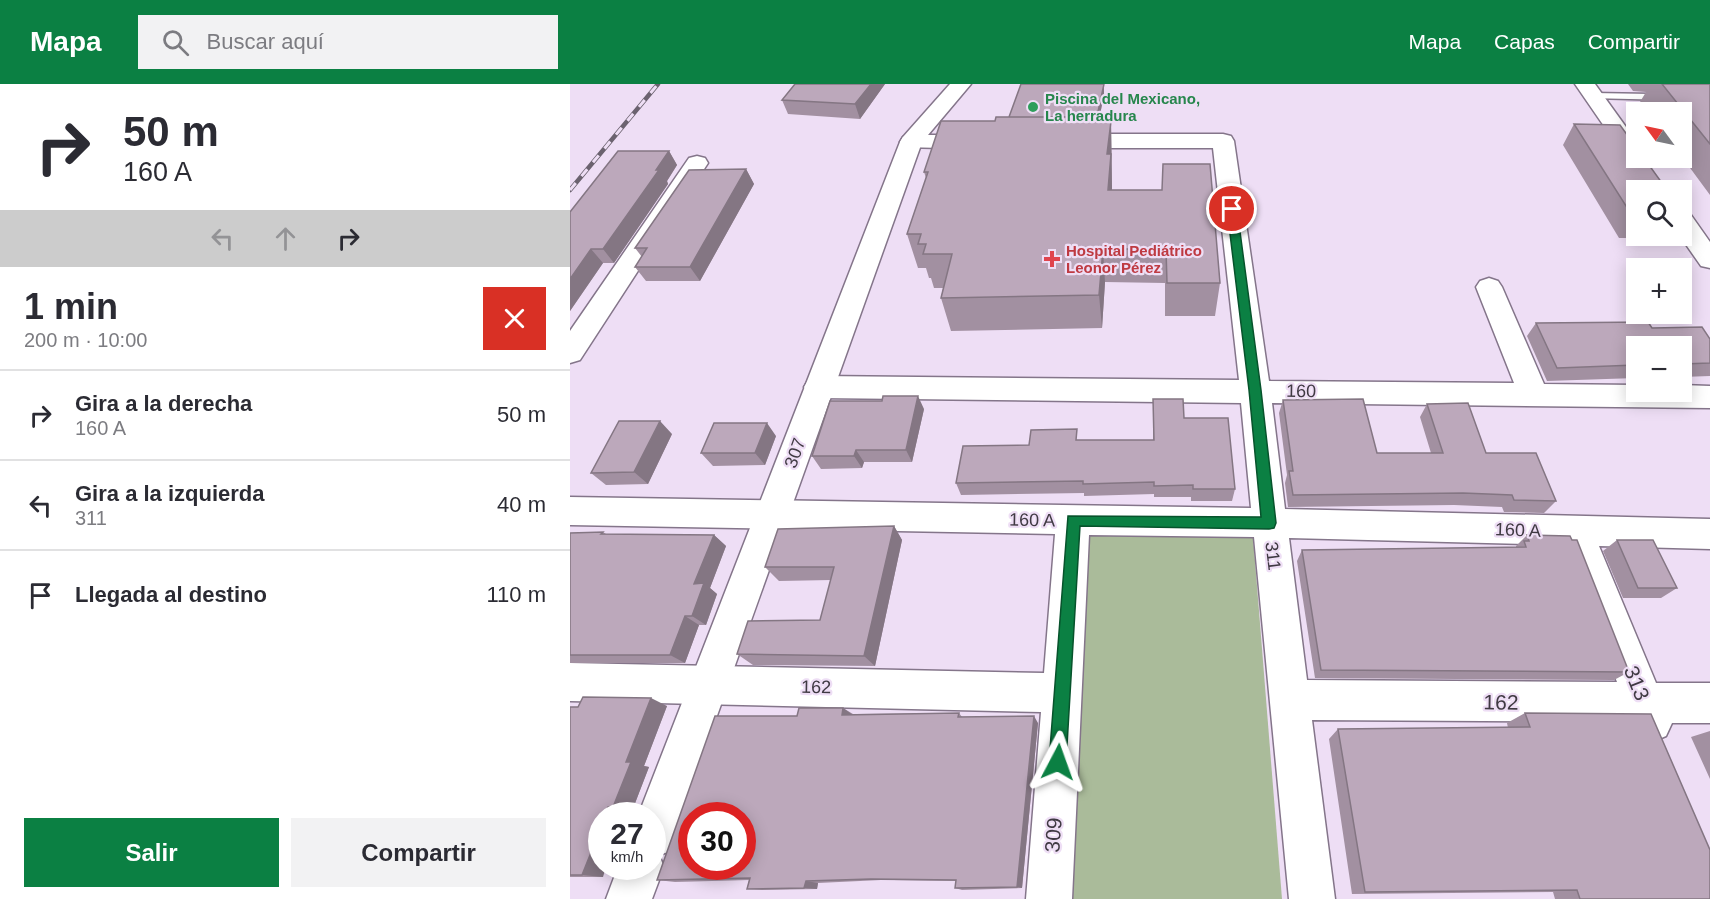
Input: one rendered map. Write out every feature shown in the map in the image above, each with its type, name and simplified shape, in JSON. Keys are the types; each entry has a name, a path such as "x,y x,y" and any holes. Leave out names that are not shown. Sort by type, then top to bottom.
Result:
{"street":[{"name":"307","path":"665,802 911,142 961,84"},
{"path":"1589,90 1626,142"},
{"name":"311","path":"1050,142 1224,141 1291,700 1312,899"},
{"path":"911,142 1003,142"},
{"path":"570,353 697,163"},
{"path":"1692,234 1710,260"},
{"path":"1489,287 1533,394"},
{"name":"160","path":"819,387 1255,390 1710,397"},
{"name":"160 A","path":"570,511 1269,523 1710,534"},
{"name":"309","path":"1049,899 1073,520"},
{"name":"313","path":"1576,531 1666,758"},
{"name":"162","path":"570,682 1062,693"},
{"name":"162","path":"1291,700 1710,703"},
{"path":"629,899 636,880"}],"lane":[{"path":"1589,90 1710,98"}],"green space":[{"path":"1086,534 1253,536 1282,899 1059,899"}],"building":[{"path":"795,84 871,84 855,104 782,100"},
{"path":"1021,84 1104,84 1096,121 1091,121 1091,117 1009,117"},
{"path":"1662,84 1710,84 1710,144 1692,122 1692,102 1676,102"},
{"path":"996,117 1091,117 1090,121 1111,121 1107,154 1111,154 1108,190 1162,190 1163,164 1210,164 1220,283 1167,283 1166,249 1103,249 1099,295 941,298 952,254 923,254 926,244 918,244 921,234 907,234 928,172 924,172 941,121 995,121"},
{"path":"1574,124 1620,125 1626,133 1626,168 1651,168 1660,180 1626,180 1626,206"},
{"path":"618,151 669,151 656,170 659,170 603,249 591,249 570,279 570,212"},
{"path":"746,169 690,267 635,267 647,248 635,248 689,170"},
{"path":"1626,322 1649,324 1652,328 1702,327 1710,339 1710,363 1692,364 1692,336 1626,336 1626,365 1557,368 1536,323"},
{"path":"883,396 918,396 906,450 856,450 854,456 812,456 830,401 882,401"},
{"path":"1153,399 1183,399 1184,418 1228,418 1235,489 1193,489 1193,485 1154,486 1154,482 956,483 963,446 1029,445 1031,430 1077,429 1076,440 1154,440"},
{"path":"1363,399 1377,453 1443,453 1427,404 1468,403 1486,453 1536,453 1556,501 1514,500 1512,495 1463,493 1293,495 1289,471 1293,471 1283,400"},
{"path":"619,421 660,421 634,472 591,473"},
{"path":"714,423 767,423 755,453 701,453"},
{"path":"894,526 864,656 737,654 748,621 820,620 834,567 765,567 778,529"},
{"path":"603,532 601,534 714,535 694,584 704,583 692,616 685,616 670,655 570,655 570,533"},
{"path":"1527,535 1570,536 1572,540 1577,540 1629,672 1321,670 1302,550 1526,547 1524,541 1529,541"},
{"path":"1617,540 1653,540 1677,588 1638,588"},
{"path":"583,697 651,698 626,762 631,762 615,802 588,802 588,860 582,875 570,875 570,707 578,707"},
{"path":"799,708 843,708 842,715 959,713 958,717 1034,716 1017,887 955,888 956,880 871,879 806,881 804,888 747,889 749,880 756,880 756,802 685,802 715,716 797,716"},
{"path":"1525,713 1651,714 1710,850 1710,899 1580,899 1577,890 1365,892 1338,729 1530,727"},
{"path":"678,821 678,880 666,880 666,855"}],"railway":[{"path":"570,190 658,84"}],"place":[{"name":"Piscina del Mexicano, La herradura","path":"1033,107"},
{"name":"Hospital Pediátrico Leonor Pérez","path":"1052,259"}],"route":[{"path":"1058,762 1073,520 1269,523 1232,209"}]}
